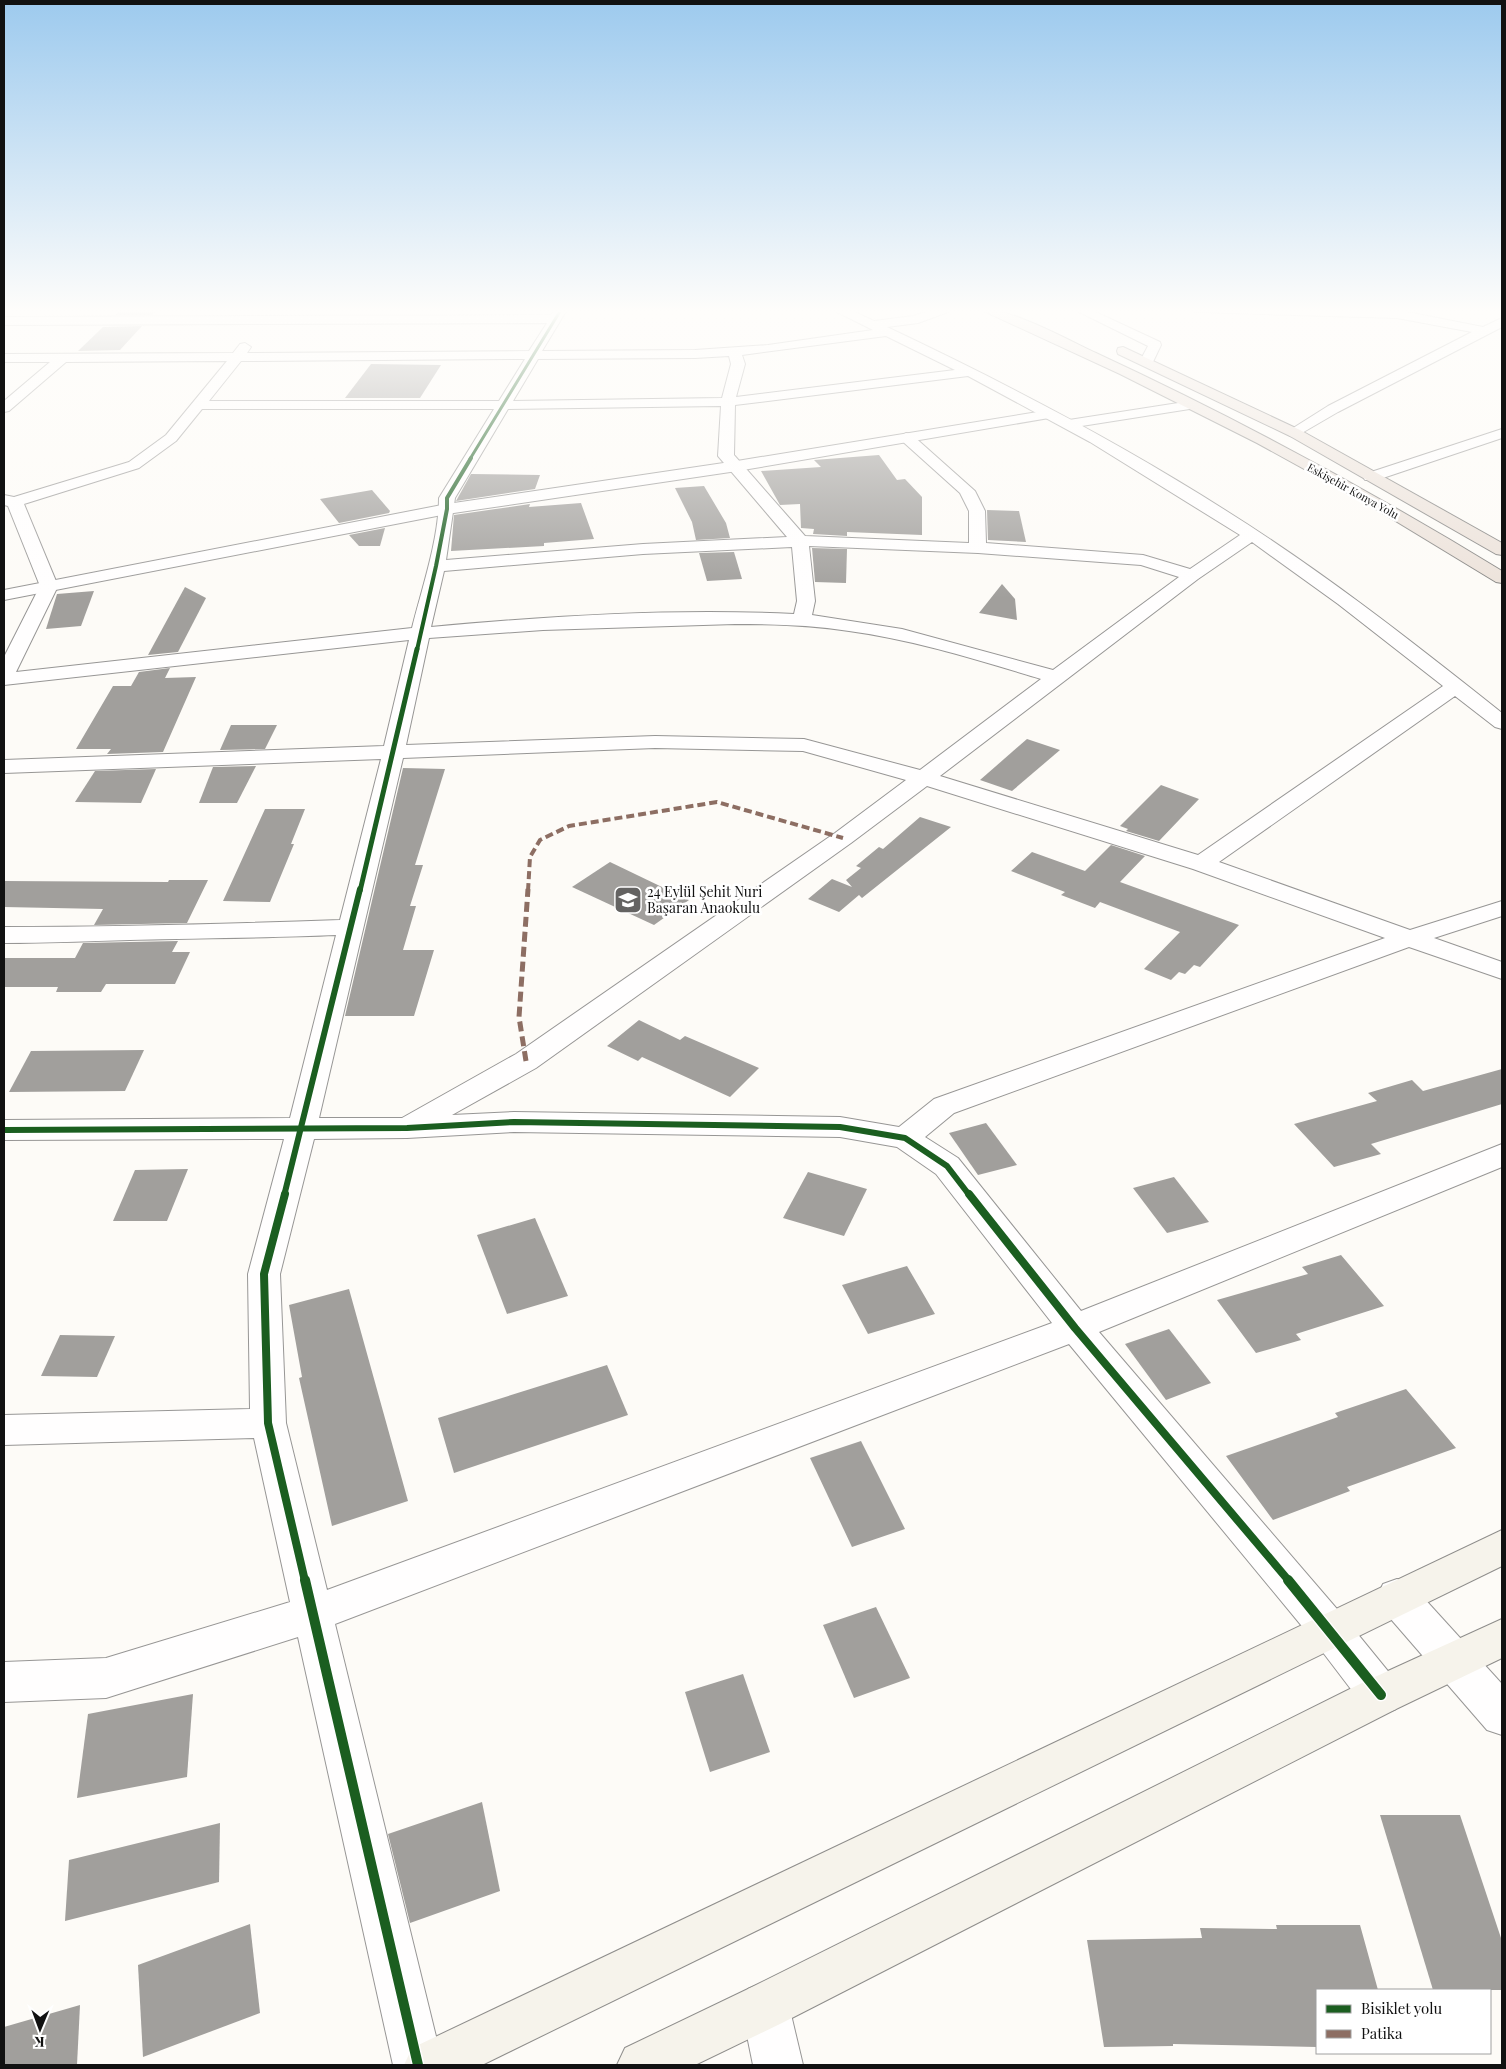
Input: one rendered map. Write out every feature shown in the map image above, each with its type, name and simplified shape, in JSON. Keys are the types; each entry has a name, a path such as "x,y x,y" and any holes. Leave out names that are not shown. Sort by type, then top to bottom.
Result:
{"highway":[{"name":"Eskişehir Konya Yolu","path":"1192,405 1354,490 1502,578"},
{"path":"1236,405 1294,433 1502,550"}],"main road":[{"path":"429,2065 1397,1596 1502,1547"},
{"path":"642,2065 765,2006 1381,1695 1502,1638"}],"street":[{"path":"49,586 9,501 134,465 171,438 198,405 536,405"},
{"path":"418,2065 268,1423 264,1274 302,1128 393,753 436,566 447,510 447,498 502,405"},
{"path":"728,405 726,456 737,466 800,540 806,601 802,620"},
{"path":"1032,405 1181,489 1305,573 1456,686 1502,723"},
{"path":"1069,424 1192,405"},
{"path":"1294,433 1342,405"},
{"path":"4,595 447,510 737,466 1050,414"},
{"path":"1371,477 1502,433"},
{"path":"906,437 967,491 977,512 978,548"},
{"path":"407,1128 526,1061 925,778 1192,575 1250,536"},
{"path":"436,566 643,549 800,540 978,548 1143,560 1192,575"},
{"path":"4,678 49,586"},
{"path":"4,678 420,632 552,623 697,619 802,620 851,625 975,653 1057,678"},
{"path":"1201,864 1456,686"},
{"path":"4,766 655,742 804,745 925,778 1201,864 1502,970"},
{"path":"905,1138 944,1106 1412,937 1502,908"},
{"path":"4,935 62,936 129,932 351,928"},
{"path":"4,1130 407,1128 514,1122 840,1127 905,1138 947,1166 1075,1328 1329,1629 1381,1695"},
{"path":"4,1682 106,1678 312,1614 1075,1328 1502,1155"},
{"path":"4,1430 268,1423"},
{"path":"1397,1596 1502,1715"},
{"path":"765,2006 778,2065"}],"building":[{"path":"879,455 897,480 905,479 922,497 922,535 847,532 847,536 813,534 814,529 801,528 800,504 780,505 761,471 821,467 814,460"},
{"path":"471,474 540,475 535,489 456,501"},
{"path":"704,486 726,523 730,538 696,540 692,522 675,488"},
{"path":"372,490 390,511 389,513 339,523 320,499"},
{"path":"581,503 594,539 544,543 544,546 451,551 454,515 530,504 529,507"},
{"path":"987,510 1019,511 1026,542 988,540"},
{"path":"385,528 380,546 359,546 349,535"},
{"path":"812,548 847,549 846,583 815,582"},
{"path":"734,552 742,579 707,581 699,553"},
{"path":"1002,584 1015,599 1017,620 979,613"},
{"path":"185,587 206,598 178,652 148,655"},
{"path":"94,591 81,626 46,629 57,594"},
{"path":"170,668 165,678 196,677 163,752 107,754 111,749 76,749 113,686 131,686 139,672"},
{"path":"231,725 277,725 265,749 220,750"},
{"path":"1027,739 1060,750 1012,791 980,780"},
{"path":"256,766 237,803 199,803 213,767"},
{"path":"403,768 445,769 415,865 423,865 410,906 416,906 403,950 434,950 414,1016 345,1016"},
{"path":"156,769 141,803 75,802 95,771"},
{"path":"1161,785 1199,799 1159,841 1126,831 1128,829 1120,826"},
{"path":"265,809 305,809 291,844 294,844 270,902 223,901"},
{"path":"920,817 951,827 862,898 859,895 839,912 808,899 832,879 852,887 846,880 861,868 856,866 879,847 883,849"},
{"path":"1111,845 1145,856 1120,882 1239,925 1200,967 1194,965 1185,974 1179,972 1171,980 1144,969 1180,932 1100,902 1095,908 1061,895 1065,892 1011,871 1032,852 1085,871"},
{"path":"610,862 689,900 654,925 572,887"},
{"path":"169,880 208,880 187,923 94,925 103,909 4,907 4,881 168,882"},
{"path":"178,941 172,952 190,952 175,984 106,984 101,992 56,992 58,987 4,987 4,958 75,958 83,943"},
{"path":"639,1020 680,1040 685,1036 759,1068 730,1097 642,1057 638,1061 607,1046"},
{"path":"144,1050 125,1091 9,1092 31,1051"},
{"path":"1502,1069 1502,1104 1371,1144 1381,1154 1334,1167 1294,1124 1377,1101 1368,1093 1412,1080 1423,1091"},
{"path":"986,1123 1017,1165 978,1175 949,1133"},
{"path":"188,1169 167,1221 113,1221 135,1170"},
{"path":"808,1172 867,1189 844,1236 783,1218"},
{"path":"1174,1177 1209,1222 1167,1233 1133,1188"},
{"path":"535,1218 568,1296 507,1314 477,1235"},
{"path":"1341,1255 1384,1306 1296,1334 1301,1340 1256,1353 1217,1300 1308,1274 1302,1267"},
{"path":"907,1266 935,1314 868,1334 842,1285"},
{"path":"349,1289 408,1501 332,1526 299,1378 302,1377 289,1305"},
{"path":"1169,1329 1211,1383 1166,1400 1125,1344"},
{"path":"60,1335 115,1336 97,1377 41,1376"},
{"path":"607,1365 628,1415 454,1473 438,1418"},
{"path":"1406,1389 1456,1448 1347,1487 1350,1491 1273,1520 1226,1456 1338,1417 1335,1413"},
{"path":"861,1441 905,1529 852,1547 810,1458"},
{"path":"876,1607 910,1678 854,1698 823,1625"},
{"path":"743,1674 770,1752 710,1772 685,1692"},
{"path":"193,1694 187,1777 77,1798 88,1714"},
{"path":"482,1802 500,1891 410,1923 388,1834"},
{"path":"1380,1815 1460,1815 1502,1941 1502,1990 1433,1989"},
{"path":"220,1823 219,1882 65,1921 69,1860"},
{"path":"250,1924 260,2013 143,2057 138,1965"},
{"path":"1276,1925 1360,1925 1378,1989 1316,1989 1316,2047 1173,2044 1173,2046 1104,2047 1087,1940 1202,1938 1200,1928 1277,1929"},
{"path":"80,2005 77,2065 4,2065 4,2027"}],"marked path":[{"path":"526,1061 519,1017 530,857 540,840 569,826 717,802 843,838"}],"cycle path":[{"path":"418,2065 268,1423 264,1274 302,1128 393,753 436,566 447,509 447,498 504,405"},
{"path":"4,1130 407,1128 514,1122 840,1127 905,1138 947,1166 1075,1328 1329,1629 1381,1695"}],"place":[{"name":"24 Eylül Şehit Nuri Başaran Anaokulu","path":"628,900"}]}
